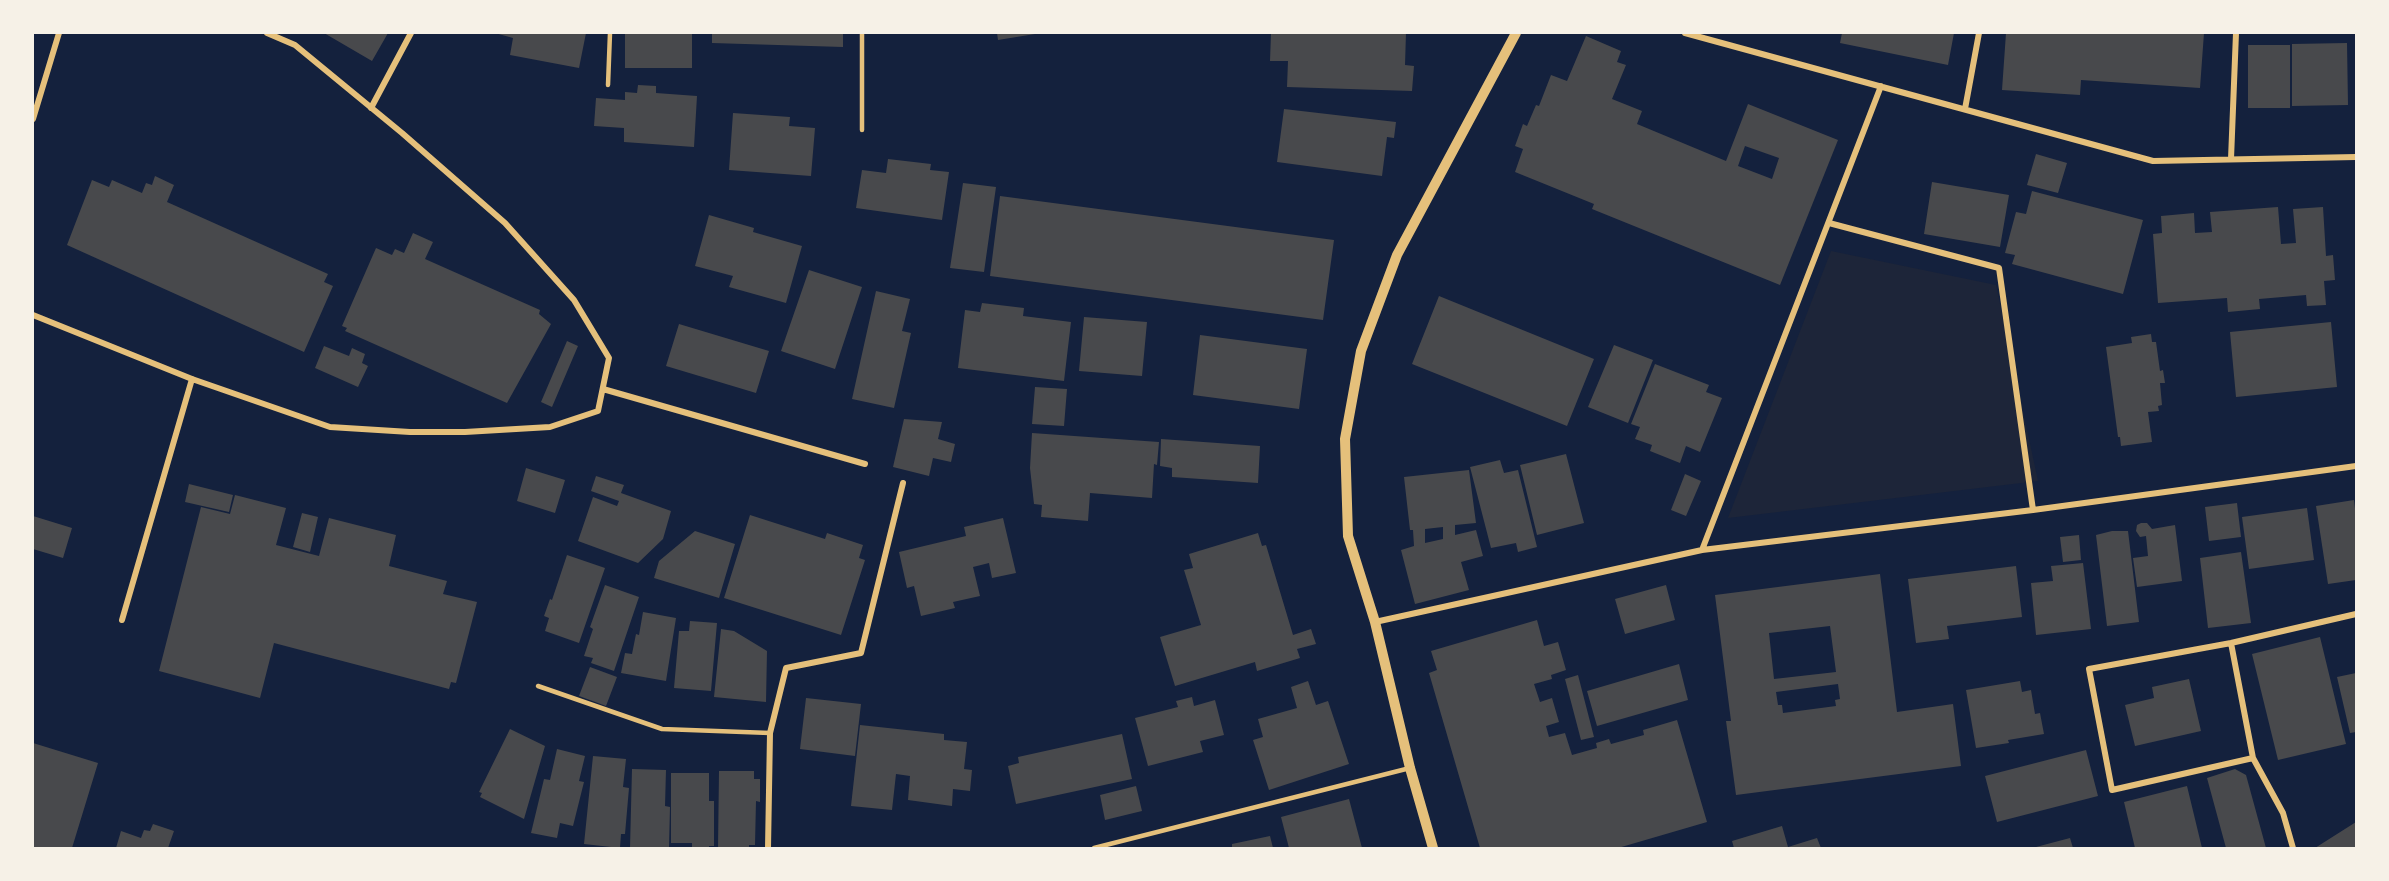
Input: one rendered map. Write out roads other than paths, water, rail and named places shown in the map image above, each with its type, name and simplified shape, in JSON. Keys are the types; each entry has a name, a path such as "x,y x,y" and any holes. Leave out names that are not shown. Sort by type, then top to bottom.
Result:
{"street":[{"path":"33,119 59,33"},
{"path":"33,315 192,379 330,427 410,432 465,432 550,427 598,411 609,358 574,300 505,223 295,45 267,33"},
{"path":"371,108 411,33"},
{"path":"1433,848 1410,768 1375,622 1348,536 1345,439 1361,351 1397,255 1516,33"},
{"path":"1685,33 2153,160 2356,157"},
{"path":"1965,109 1979,33"},
{"path":"2231,159 2236,33"},
{"path":"1702,550 1881,86"},
{"path":"1829,223 1999,268 2033,510"},
{"path":"122,620 192,379"},
{"path":"603,389 865,464"},
{"path":"1375,622 1702,550 2033,510 2356,466"},
{"path":"768,848 770,733 786,668 861,653 903,483"},
{"path":"2253,758 2112,790 2089,669 2230,643 2356,614"},
{"path":"2230,643 2253,758 2283,813 2293,848"}],"lane":[{"path":"608,85 610,33"},
{"path":"862,33 862,130"},
{"path":"538,686 662,729 770,733"},
{"path":"1094,848 1410,768"}]}
